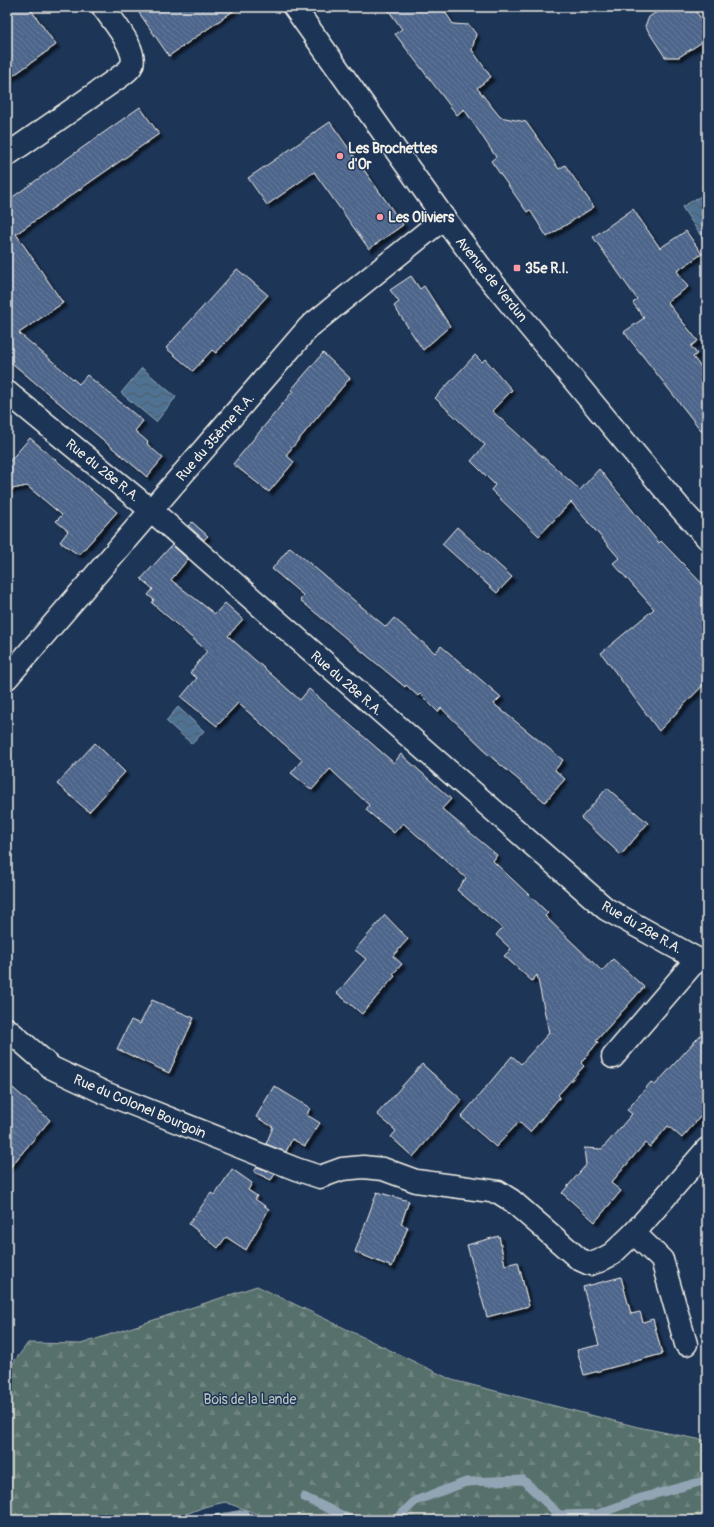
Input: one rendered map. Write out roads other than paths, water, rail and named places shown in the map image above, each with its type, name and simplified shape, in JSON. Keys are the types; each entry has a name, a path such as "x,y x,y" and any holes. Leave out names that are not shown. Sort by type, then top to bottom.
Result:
{"street":[{"path":"7,155 118,78 131,67 133,61 131,48 103,7"},
{"name":"Avenue de Verdun","path":"294,7 444,218 488,276 675,502 707,538"},
{"name":"Rue du 35ème R.A.","path":"7,678 309,327 444,218"},
{"name":"Rue du 28e R.A.","path":"7,392 152,511 606,909 702,960 613,1057"},
{"name":"Rue du Colonel Bourgoin","path":"7,1029 52,1068 105,1094 284,1165 320,1177 342,1169 362,1167 383,1169 416,1181 498,1192 511,1200 579,1259 590,1264 599,1262 612,1254 634,1233"},
{"path":"686,1344 662,1260 634,1233 707,1149"}],"water":[{"path":"701,196 707,205 707,245 682,207"},
{"path":"142,368 176,397 156,422 121,393"},
{"path":"178,707 204,731 192,744 166,721"}],"waterway":[{"path":"396,1520 415,1501 466,1482 523,1480 559,1515 598,1514 641,1498 707,1480"},
{"path":"304,1497 352,1520"},
{"path":"209,1520 244,1514 249,1520"}],"place":[{"name":"Les Brochettes d'Or","path":"340,156"},
{"name":"Les Oliviers","path":"380,217"},
{"name":"35e R.I.","path":"517,268"}],"park label":[{"name":"Bois de la Lande","path":"250,1399"}]}
